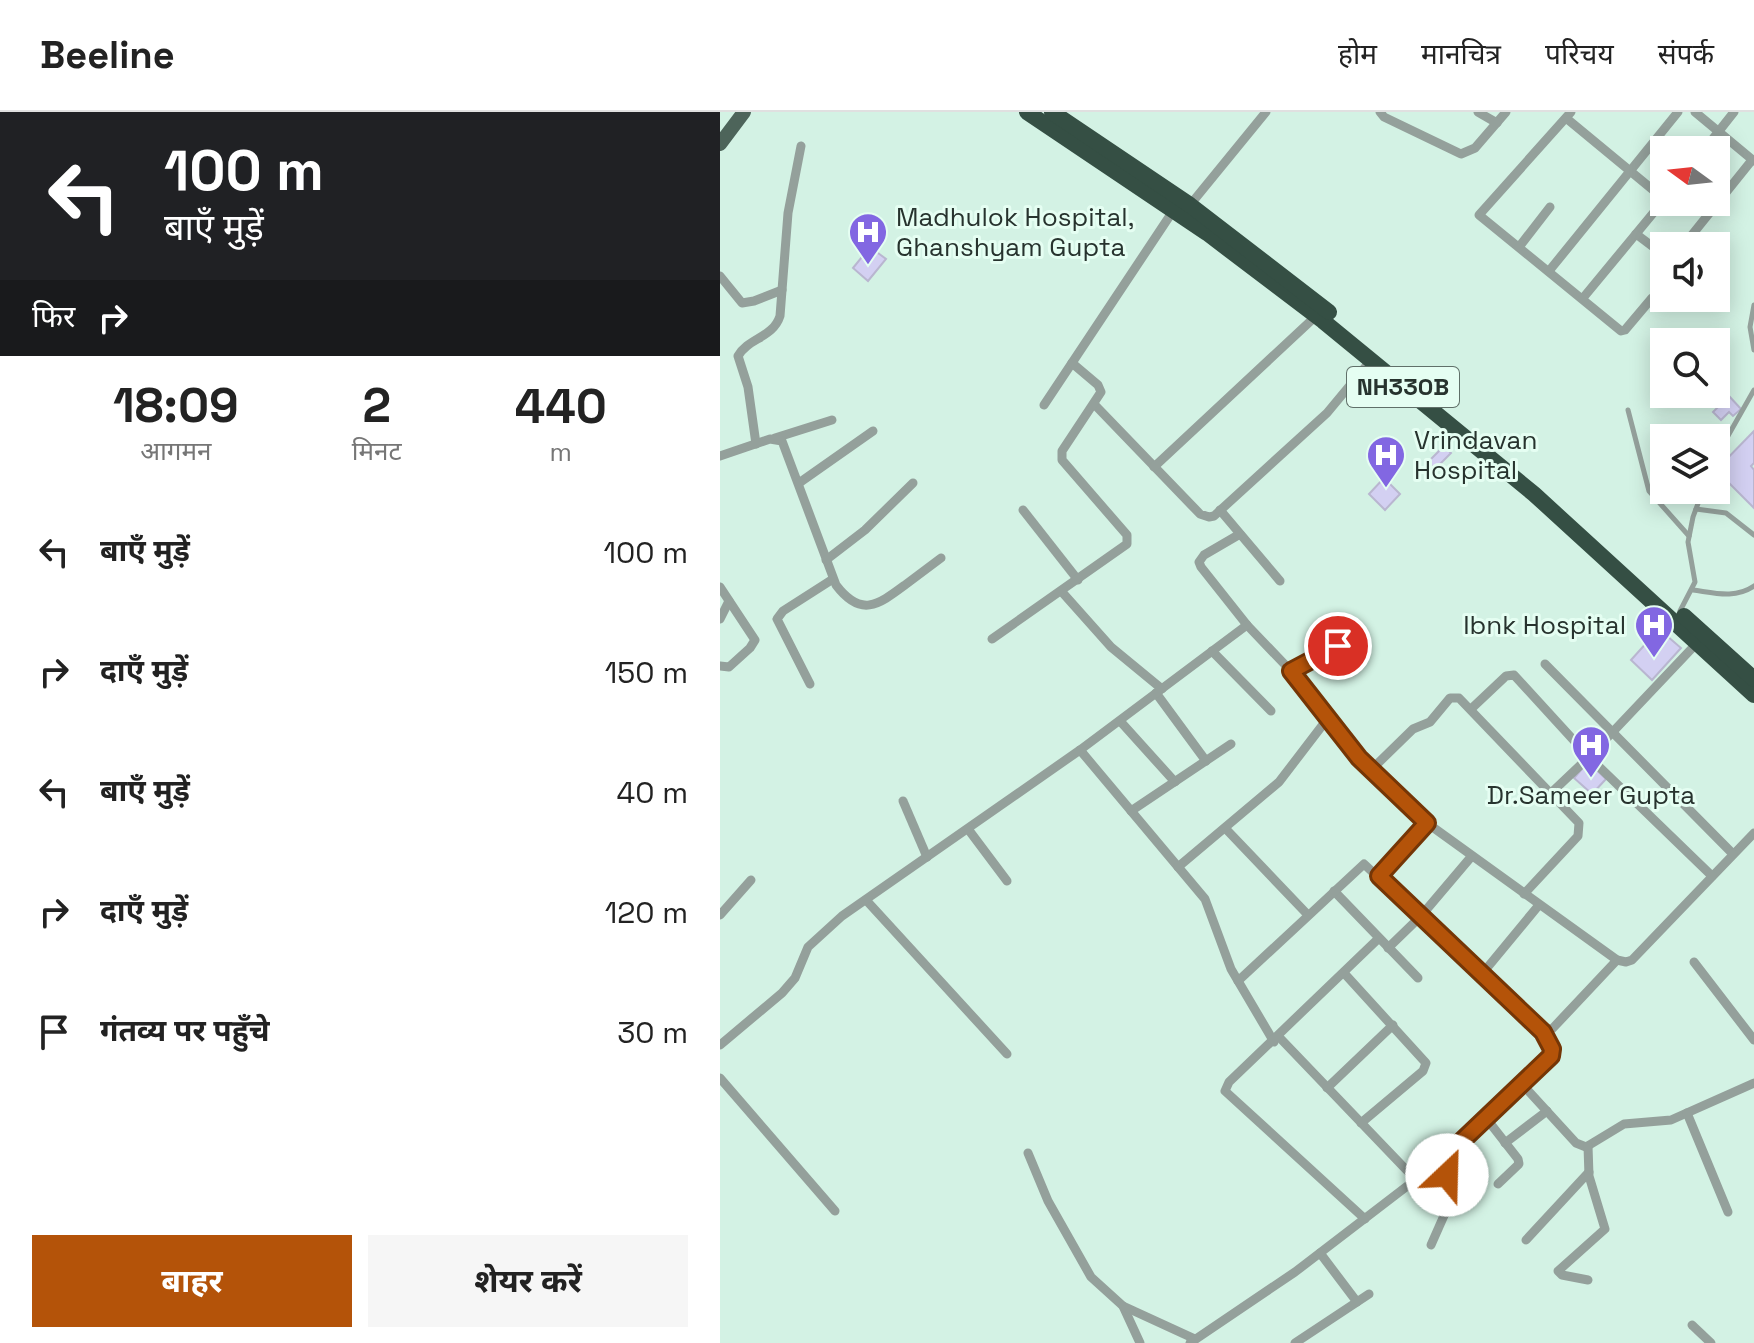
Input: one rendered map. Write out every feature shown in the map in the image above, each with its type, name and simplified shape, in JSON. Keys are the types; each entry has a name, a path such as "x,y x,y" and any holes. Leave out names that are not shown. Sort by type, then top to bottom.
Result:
{"highway":[{"name":"NH330B","path":"1027,112 1182,208 1534,494 1754,695"},
{"name":"NH330B","path":"1052,112 1313,299 1528,479 1754,679"}],"main road":[{"path":"720,144 744,112"}],"street":[{"path":"1044,405 1182,208 1266,112"},
{"path":"1380,112 1384,117 1461,154 1475,148 1506,112"},
{"path":"1478,112 1497,123"},
{"path":"1549,271 1678,112"},
{"path":"1695,112 1753,161 1695,232"},
{"path":"1714,136 1734,112"},
{"path":"1650,188 1569,115 1479,215 1621,331 1650,300"},
{"path":"756,444 748,387 738,356 777,326 780,316 790,200 801,146"},
{"path":"1519,247 1550,207"},
{"path":"1583,298 1651,216"},
{"path":"1636,234 1650,244"},
{"path":"720,276 742,303 782,290"},
{"path":"1154,467 1316,316"},
{"path":"1094,404 1200,514 1209,517 1327,413 1371,360"},
{"path":"992,639 1123,548 1128,540 1127,535 1062,460 1062,451 1100,397 1100,388 1072,363"},
{"path":"720,456 832,420"},
{"path":"799,483 873,431"},
{"path":"775,438 785,444 833,579 850,601 859,605 875,605 941,558"},
{"path":"826,560 865,530 913,483"},
{"path":"1023,510 1078,580"},
{"path":"1220,510 1280,581"},
{"path":"1240,534 1204,555 1199,562 1247,625 1291,671 1371,770 1427,823 1471,857 1617,960 1632,960 1754,833"},
{"path":"810,684 777,619 783,611 833,579"},
{"path":"720,587 755,640 729,667 720,666"},
{"path":"1062,592 1111,647 1159,691 1206,761"},
{"path":"720,619 729,601"},
{"path":"720,1045 794,980 808,947 842,916 1080,750 1247,625"},
{"path":"1551,793 1613,733 1697,643"},
{"path":"1291,671 1338,646 1365,648"},
{"path":"1212,651 1271,711"},
{"path":"1545,664 1733,854"},
{"path":"1471,709 1506,676 1514,675 1589,757 1712,876"},
{"path":"1371,770 1413,729 1430,722 1450,698 1459,698 1579,823 1580,832 1524,894"},
{"path":"1178,867 1279,782 1328,718"},
{"path":"1120,721 1175,782"},
{"path":"1131,811 1231,744"},
{"path":"1080,750 1205,899 1238,981 1276,1040 1416,1180"},
{"path":"903,801 927,857"},
{"path":"1379,876 1427,823"},
{"path":"1225,828 1308,915"},
{"path":"968,829 1007,881"},
{"path":"1388,948 1421,916 1471,857"},
{"path":"1028,1153 1048,1201 1091,1277 1123,1306 1192,1341 1320,1253 1445,1157 1553,1052 1543,1032 1364,864 1238,981"},
{"path":"720,915 751,880"},
{"path":"1334,891 1418,978"},
{"path":"866,900 1007,1054"},
{"path":"1482,974 1539,905"},
{"path":"1365,1219 1226,1095 1226,1087 1379,938"},
{"path":"1543,1032 1553,1028 1617,960"},
{"path":"1694,962 1754,1040"},
{"path":"1344,973 1424,1059 1425,1067 1361,1123"},
{"path":"1327,1088 1393,1025"},
{"path":"720,1078 835,1211"},
{"path":"1522,1084 1581,1147 1588,1146 1624,1124 1665,1121 1754,1083"},
{"path":"1505,1143 1547,1111"},
{"path":"1687,1113 1728,1212"},
{"path":"1486,1118 1519,1164 1498,1184"},
{"path":"1588,1146 1589,1172 1605,1229 1558,1271 1562,1275 1588,1280"},
{"path":"1431,1245 1450,1202 1445,1157"},
{"path":"1526,1240 1589,1172"},
{"path":"1320,1253 1357,1302"},
{"path":"1295,1343 1369,1294"},
{"path":"1123,1306 1140,1343"},
{"path":"1692,1325 1711,1343"}],"lane":[{"path":"1754,305 1750,327 1754,350"},
{"path":"1730,432 1754,390"},
{"path":"1628,410 1643,479 1649,491 1689,536"},
{"path":"1680,612 1695,582 1689,536 1698,504"},
{"path":"1696,509 1726,513 1754,535"},
{"path":"1693,590 1729,595 1743,593 1754,586"}],"building":[{"path":"870,247 886,259 868,281 853,268"},
{"path":"1730,397 1741,409 1733,416 1729,412 1721,420 1713,412 1717,408 1730,408"},
{"path":"1754,431 1754,463 1751,466 1754,470 1754,508 1730,484 1730,456"},
{"path":"1444,446 1451,453 1435,469 1428,462"},
{"path":"1384,478 1400,494 1385,510 1369,494"},
{"path":"1659,629 1681,648 1652,680 1631,660"},
{"path":"1588,762 1606,779 1592,794 1574,778"}],"place":[{"name":"Madhulok Hospital, Ghanshyam Gupta","path":"868,266"},
{"name":"Vrindavan Hospital","path":"1386,489"},
{"name":"Ibnk Hospital","path":"1654,659"},
{"name":"Dr.Sameer Gupta","path":"1591,779"}],"route":[{"path":"1338,646 1291,671 1359,758 1427,823 1379,876 1543,1032 1553,1052 1445,1157 1447,1175"}]}
